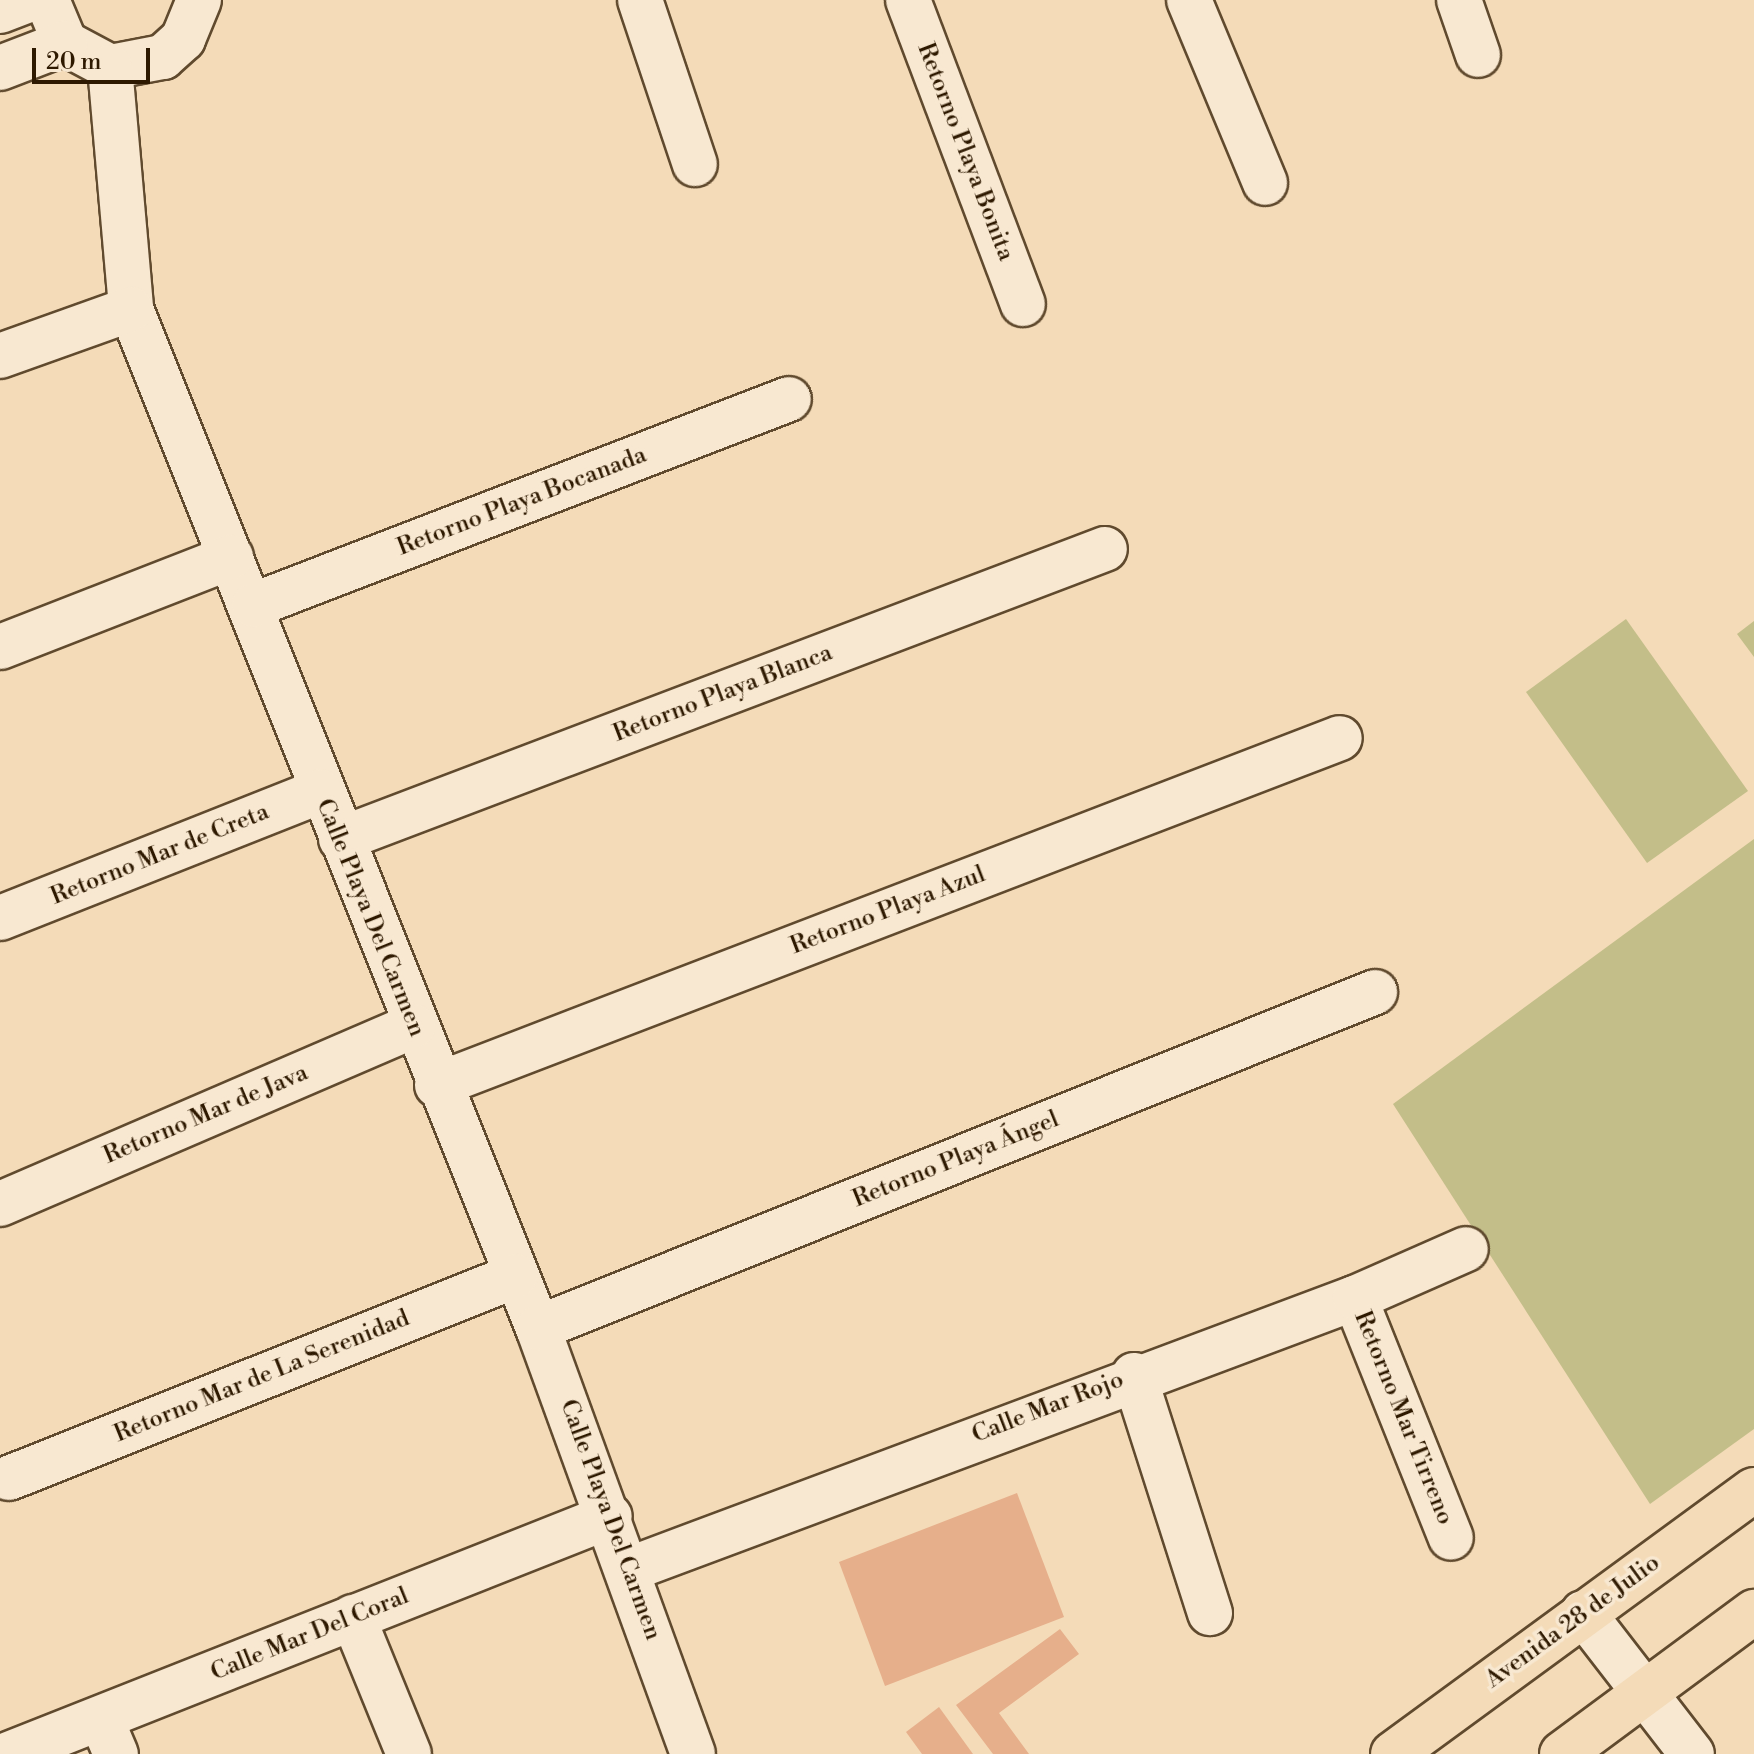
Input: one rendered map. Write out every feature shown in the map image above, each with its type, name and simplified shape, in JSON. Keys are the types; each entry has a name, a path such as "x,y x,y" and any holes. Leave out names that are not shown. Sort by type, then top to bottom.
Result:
{"main road":[{"name":"Avenida 28 de Julio","path":"1393,1754 1754,1490"},
{"path":"1562,1754 1754,1612"}],"street":[{"path":"0,11 28,0"},
{"path":"47,0 65,43 110,67 163,57 183,39 199,0"},
{"path":"640,0 695,164"},
{"name":"Retorno Playa Bonita","path":"908,0 1023,304"},
{"path":"1189,0 1265,183"},
{"path":"1459,0 1478,55"},
{"path":"0,68 65,43"},
{"name":"Calle Playa Del Carmen","path":"110,67 131,309 231,557 254,605 320,791 538,1328 630,1569 693,1754"},
{"path":"0,356 131,309"},
{"name":"Retorno Playa Bocanada","path":"254,605 789,399"},
{"name":"Retorno Playa Blanca","path":"341,839 1105,549"},
{"path":"0,647 231,557"},
{"name":"Retorno Playa Azul","path":"437,1085 1340,738"},
{"name":"Retorno Mar de Creta","path":"0,918 320,791"},
{"name":"Retorno Playa Ángel","path":"538,1328 1375,992"},
{"name":"Retorno Mar de Java","path":"0,1204 413,1026"},
{"name":"Calle Mar Rojo","path":"630,1569 1134,1375 1355,1298 1466,1249"},
{"name":"Retorno Mar de La Serenidad","path":"9,1478 515,1276"},
{"name":"Retorno Mar Tirreno","path":"1355,1298 1451,1538"},
{"path":"1134,1375 1210,1613"},
{"name":"Calle Mar Del Coral","path":"9,1754 108,1736 353,1617 610,1516"},
{"path":"1583,1613 1692,1754"},
{"path":"353,1617 409,1754"}],"shaded area":[{"path":"1626,619 1748,791 1647,863 1526,692"},
{"path":"1754,621 1754,657 1737,634"},
{"path":"1754,839 1754,1429 1650,1504 1393,1104"}],"building":[{"path":"1017,1493 1064,1617 885,1686 839,1562"},
{"path":"1060,1629 1079,1654 999,1713 1029,1754 993,1754 956,1705"},
{"path":"939,1707 973,1754 922,1754 906,1732"}]}
